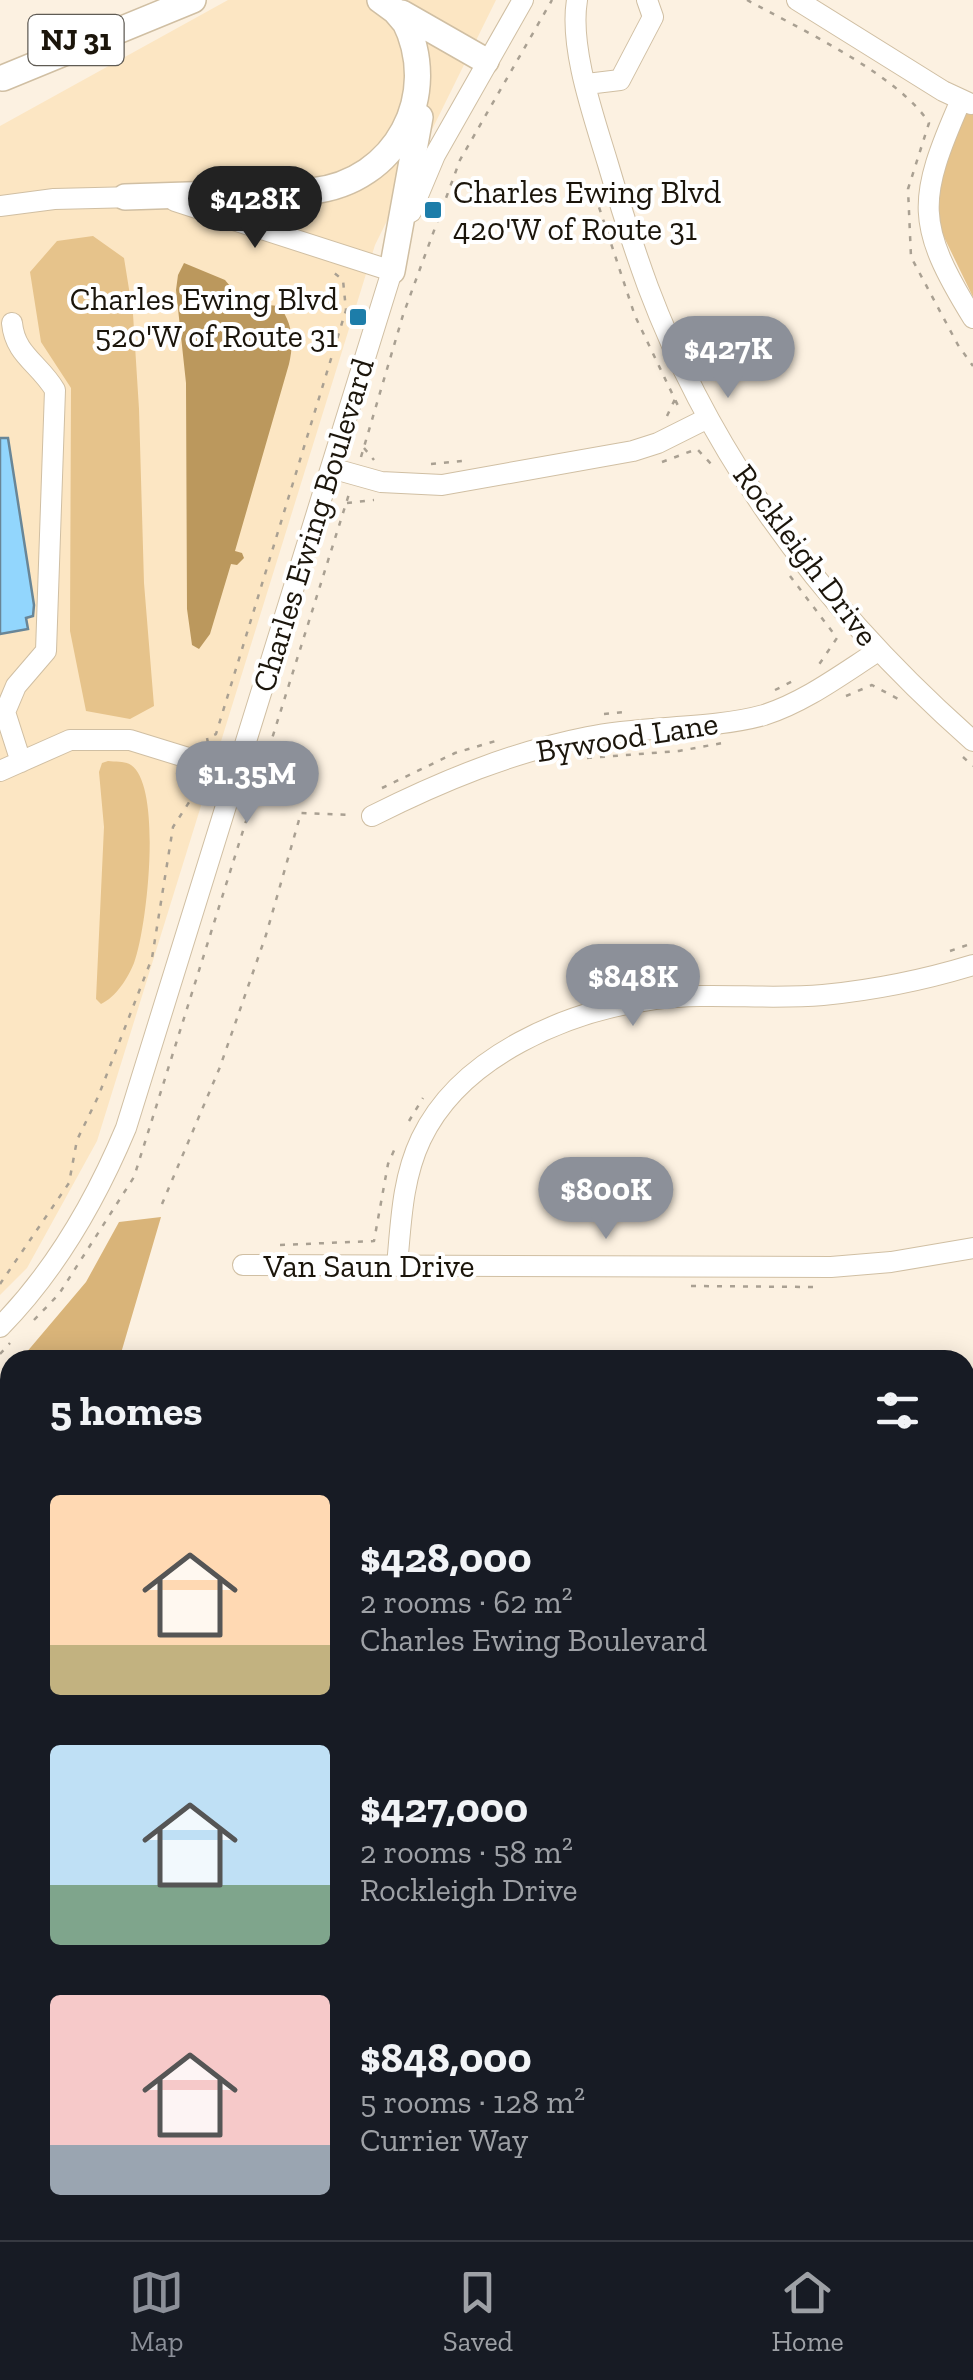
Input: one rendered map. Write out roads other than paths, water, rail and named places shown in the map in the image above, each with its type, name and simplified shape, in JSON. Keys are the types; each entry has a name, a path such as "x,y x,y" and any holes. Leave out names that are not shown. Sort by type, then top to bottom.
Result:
{"main road":[{"name":"NJ 31","path":"2,79 148,0"},
{"path":"2,79 194,0"},
{"path":"389,8 486,61"},
{"path":"125,197 312,191 336,187 364,174 394,148 415,105 419,81 417,58 389,8"},
{"path":"389,8 422,53 426,85 392,270"}],"street":[{"name":"Charles Ewing Boulevard","path":"6,1334 57,1259 112,1162 138,1094 422,183 523,0"},
{"name":"Rockleigh Drive","path":"578,0 576,28 595,121 649,290 708,418 767,514 838,607 964,746"},
{"path":"587,84 620,80 652,17 647,0"},
{"path":"797,0 967,102 933,166 928,214 939,260 973,318"},
{"path":"0,206 54,199 125,197 197,206 392,270"},
{"path":"12,323 14,340 55,390 46,651 16,686 6,712 21,762"},
{"path":"331,468 402,484 460,483 634,451 658,444 708,418"},
{"name":"Bywood Lane","path":"372,816 430,787 539,748 640,728 764,715 806,696 878,652"},
{"path":"0,772 70,740 130,740 237,773"},
{"path":"397,1266 404,1190 422,1137 438,1112 477,1072 543,1032 618,1006 656,999 824,995 907,982 973,965"},
{"name":"Van Saun Drive","path":"243,1265 831,1267 891,1262 973,1248"}],"place":[{"name":"Charles Ewing Blvd 420'W of Route 31","path":"433,210"},
{"name":"Charles Ewing Blvd 520'W of Route 31","path":"358,317"}]}
